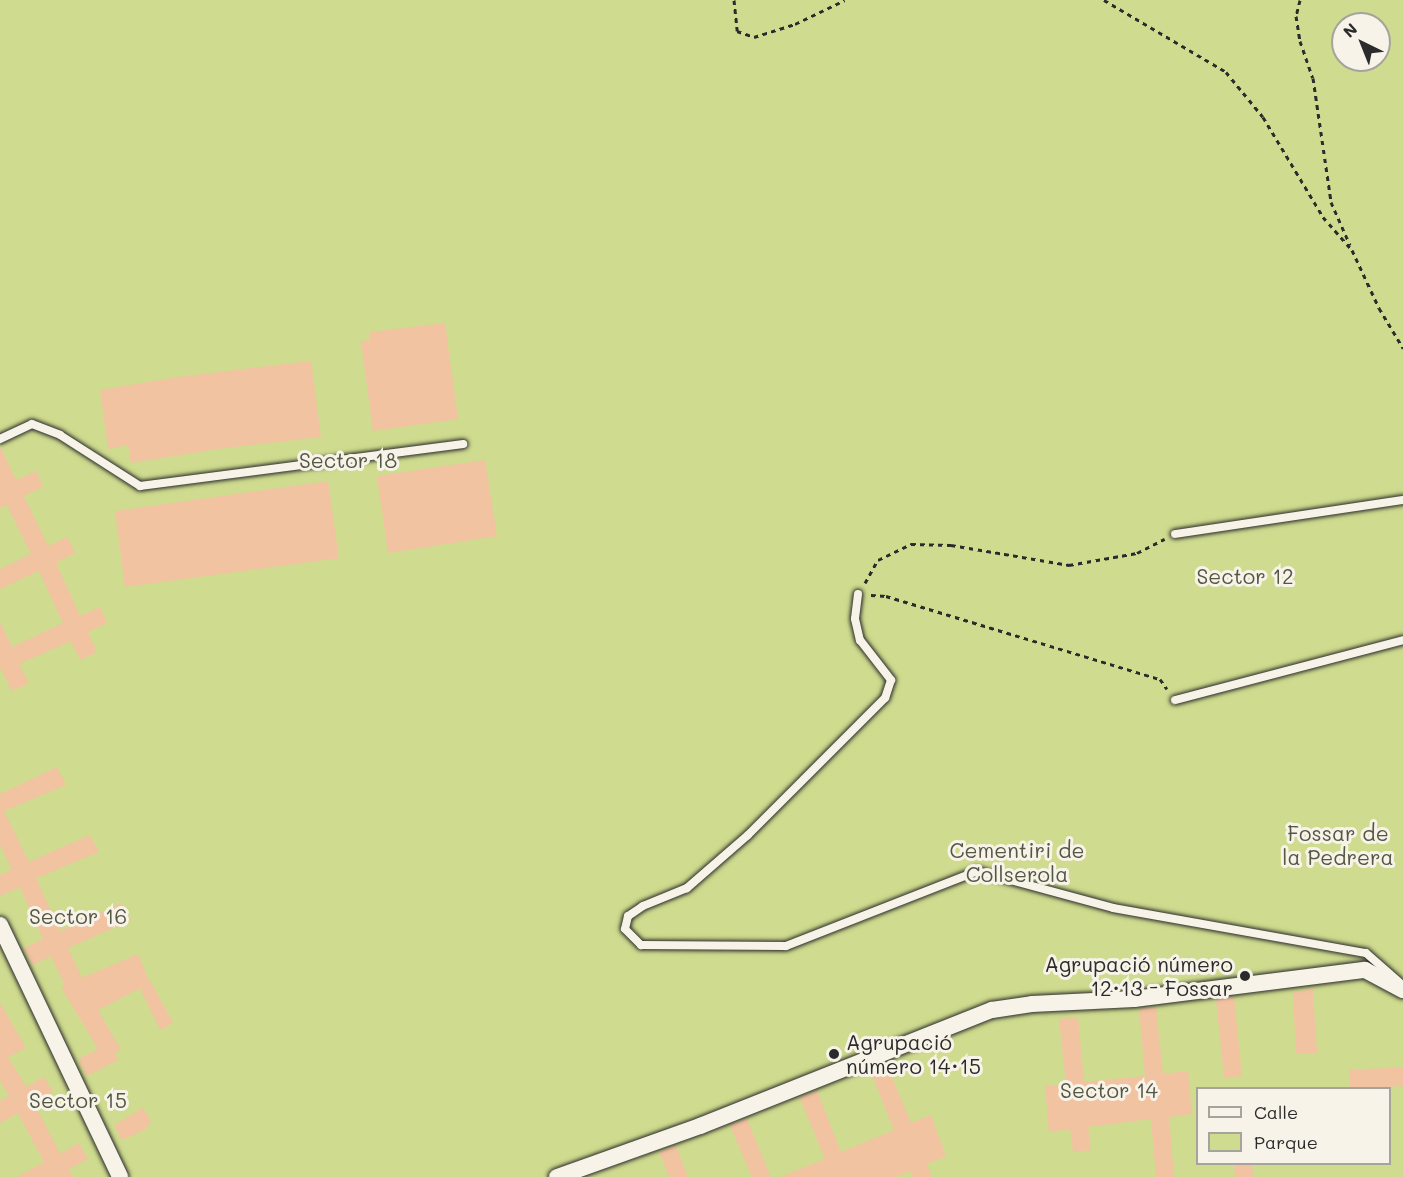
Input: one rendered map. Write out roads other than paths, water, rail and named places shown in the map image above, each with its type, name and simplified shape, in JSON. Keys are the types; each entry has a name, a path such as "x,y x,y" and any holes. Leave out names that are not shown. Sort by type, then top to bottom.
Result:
{"street":[{"path":"0,925 120,1177"},
{"path":"557,1177 700,1126 992,1010 1032,1004 1145,998 1365,970 1403,988"}],"lane":[{"path":"0,439 32,424 60,435 140,486 463,444"},
{"path":"1175,534 1403,500"},
{"path":"858,594 855,619 860,640 891,680 885,698 748,835 687,888 643,906 628,916 625,929 640,945 786,946 977,871 1113,908 1366,953 1403,988"},
{"path":"1175,700 1403,640"}],"place":[{"name":"Agrupació número 12·13 - Fossar","path":"1245,976"},
{"name":"Agrupació número 14·15","path":"834,1054"}],"park label":[{"name":"Sector 18","path":"348,460"},
{"name":"Sector 12","path":"1245,576"},
{"name":"Fossar de la Pedrera","path":"1338,845"},
{"name":"Cementiri de Collserola","path":"1017,862"},
{"name":"Sector 16","path":"78,916"},
{"name":"Sector 14","path":"1109,1090"},
{"name":"Sector 15","path":"78,1100"}]}
